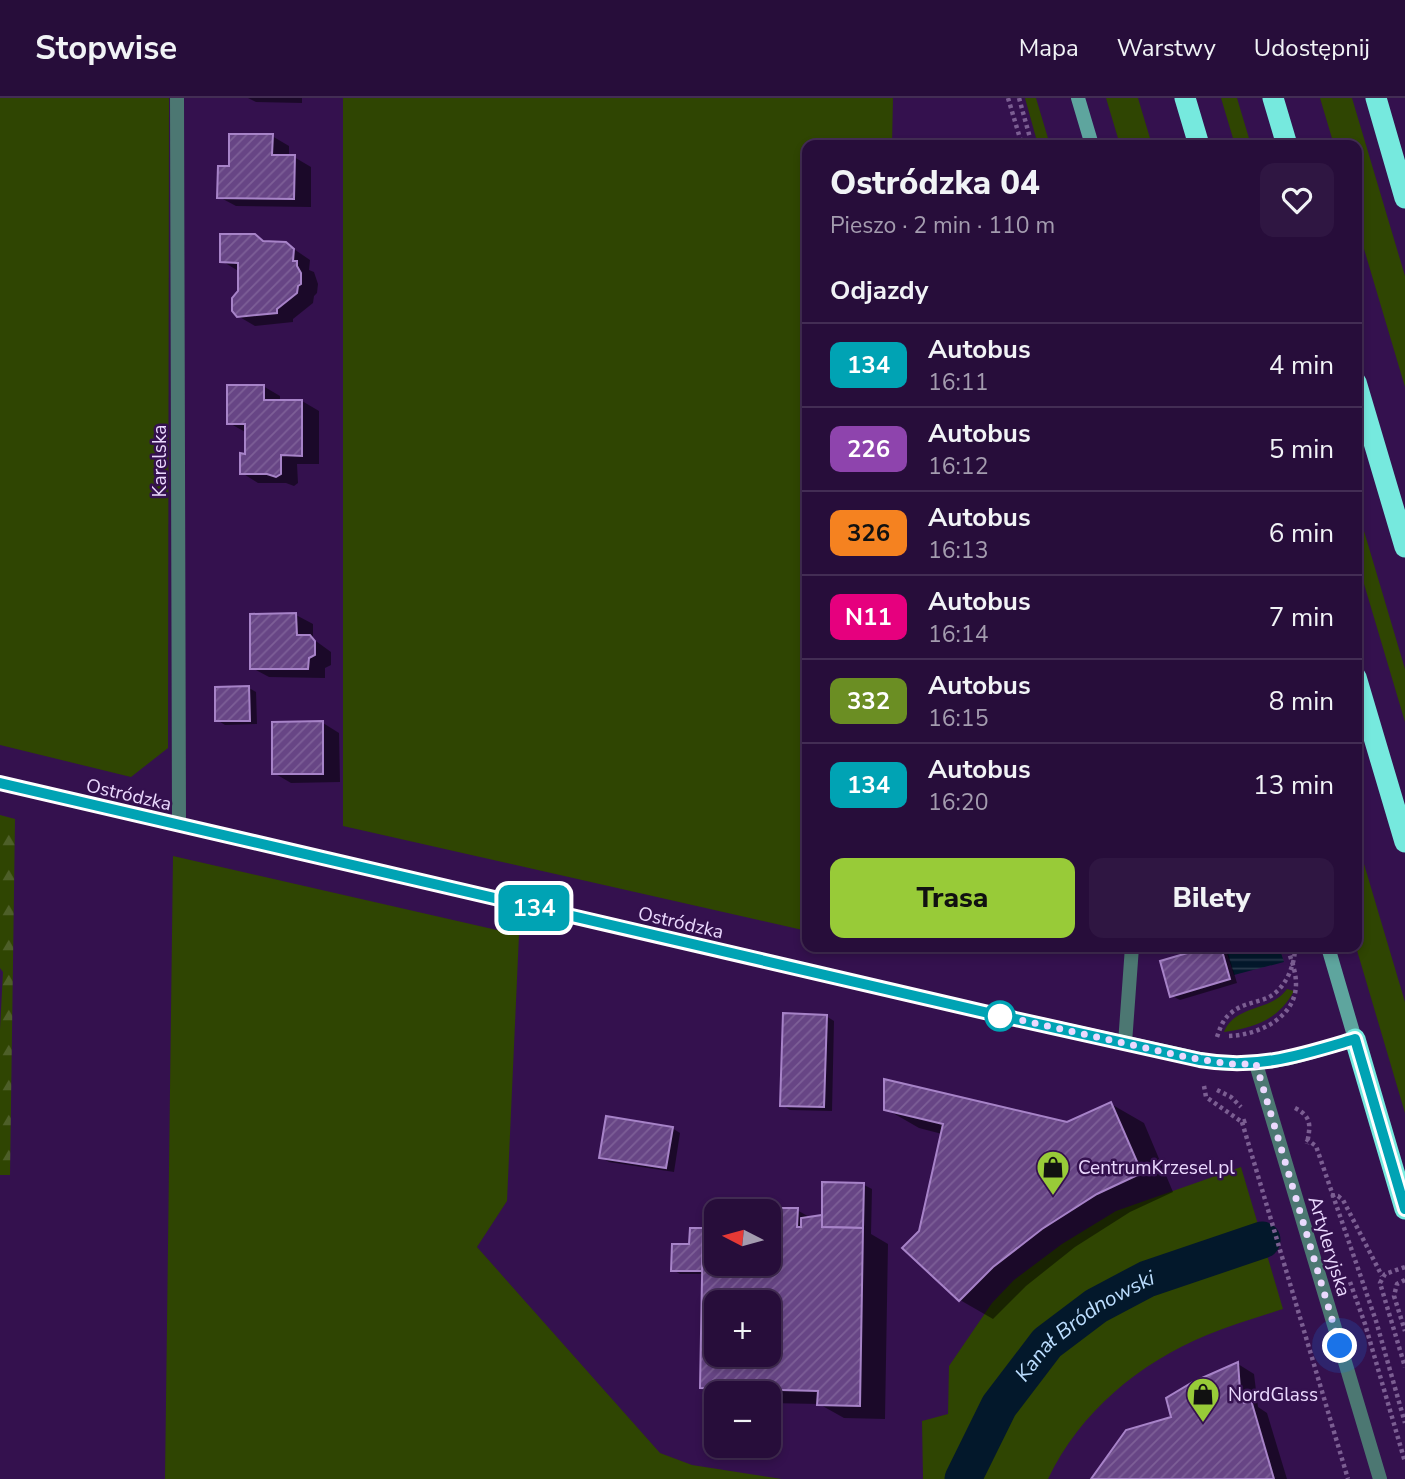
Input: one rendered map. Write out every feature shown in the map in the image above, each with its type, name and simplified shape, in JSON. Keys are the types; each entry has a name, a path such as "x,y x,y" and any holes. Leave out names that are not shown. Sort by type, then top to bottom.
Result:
{"highway":[{"path":"1185,98 1198,140"},
{"path":"1273,98 1286,140"},
{"path":"1376,98 1405,198"},
{"path":"1362,402 1405,547"},
{"path":"1362,697 1405,842"},
{"path":"1355,1039 1405,1209"}],"street":[{"name":"Karelska","path":"177,98 179,825"},
{"path":"1078,98 1091,140"},
{"name":"Ostródzka","path":"0,783 1210,1062 1256,1064 1294,1058 1355,1039"},
{"path":"1125,1043 1133,952"},
{"path":"1329,952 1355,1039"},
{"name":"Artyleryjska","path":"1256,1064 1380,1479"}],"path":[{"path":"1008,98 1021,140"},
{"path":"1018,98 1031,140"},
{"path":"1208,1035 1254,1033 1282,1015 1295,992 1288,952"},
{"path":"1294,952 1292,964 1279,990 1270,997 1243,1005 1229,1014 1217,1036 1204,1084 1206,1097 1242,1122 1348,1479"},
{"path":"1208,1085 1231,1097 1249,1115"},
{"path":"1242,1122 1270,1112"},
{"path":"1298,1133 1317,1146 1331,1195 1376,1321 1405,1423"},
{"path":"1331,1195 1342,1198 1382,1276 1381,1286 1405,1367"},
{"path":"1382,1276 1405,1267"},
{"path":"1405,1280 1397,1284 1394,1293 1405,1331"},
{"path":"1384,1389 1405,1461"}],"green space":[{"path":"0,98 169,98 168,748 131,777 0,745"},
{"path":"343,98 893,98 892,140 802,140 802,930 343,826"},
{"path":"1025,98 1036,98 1049,140 1037,140"},
{"path":"1106,98 1138,98 1151,140 1119,140"},
{"path":"1221,98 1237,98 1250,140 1234,140"},
{"path":"1320,98 1352,98 1405,276 1405,387 1362,242 1362,140 1333,140"},
{"path":"1362,524 1405,669 1405,722 1362,577"},
{"path":"0,815 15,819 10,1175 0,1175 0,1030 3,972 0,968"},
{"path":"173,856 519,935 507,1201 477,1247 660,1453 692,1465 782,1479 165,1479"},
{"path":"1362,857 1405,1002 1405,1113 1357,952 1362,952"},
{"path":"1287,989 1294,991 1273,1016 1256,1025 1224,1032 1236,1017 1272,1001"},
{"path":"1241,1167 1283,1309 1235,1324 1182,1346 1135,1375 1094,1411 1061,1455 1048,1479 923,1479 922,1421 948,1414 949,1366 992,1303 1014,1280 1062,1244 1116,1211"}],"water":[{"path":"1227,952 1281,952 1284,962 1234,975"}],"building":[{"path":"229,134 273,134 272,155 295,155 294,199 217,198 218,166 229,166"},
{"path":"220,234 255,234 263,241 286,242 294,249 293,261 297,261 301,284 297,293 277,309 277,313 237,317 232,311 232,298 238,291 238,263 220,262"},
{"path":"227,385 264,385 264,400 302,400 302,456 281,455 281,474 276,477 267,474 240,474 240,453 245,454 245,424 227,424"},
{"path":"296,613 297,635 310,635 315,641 315,655 309,658 308,669 250,669 250,614"},
{"path":"249,686 250,721 215,721 215,687"},
{"path":"323,721 323,774 272,774 272,722"},
{"path":"1191,952 1222,952 1230,979 1170,997 1160,961"},
{"path":"783,1013 827,1015 824,1107 780,1106"},
{"path":"884,1079 1067,1122 1111,1102 1142,1173 1097,1194 1042,1229 993,1267 959,1301 902,1248 919,1231 943,1124 884,1110"},
{"path":"606,1116 673,1127 666,1168 599,1158"},
{"path":"822,1182 864,1183 863,1228 822,1227"},
{"path":"781,1208 798,1208 797,1227 801,1227 801,1218 822,1215 822,1227 863,1228 860,1406 817,1405 818,1391 781,1390 781,1381 704,1381 704,1388 700,1388 703,1225 704,1276 781,1276"},
{"path":"690,1228 703,1228 702,1271 671,1271 672,1244 689,1244"},
{"name":"NordGlass","path":"1238,1362 1244,1403 1251,1400 1274,1479 1091,1479 1126,1430 1171,1417 1166,1398 1193,1382"}],"waterway":[{"name":"Kanał Bródnowski","path":"963,1479 999,1406 1047,1343 1096,1306 1147,1279 1262,1240"}],"bus line":[{"name":"134","path":"0,783 1200,1060 1256,1064 1294,1058 1355,1039 1405,1209"}],"place":[{"name":"CentrumKrzesel.pl","path":"1053,1197"},
{"name":"NordGlass","path":"1203,1424"}],"route":[{"path":"1000,1016 993,1014 1191,1058 1230,1064 1256,1064 1340,1346"}]}
